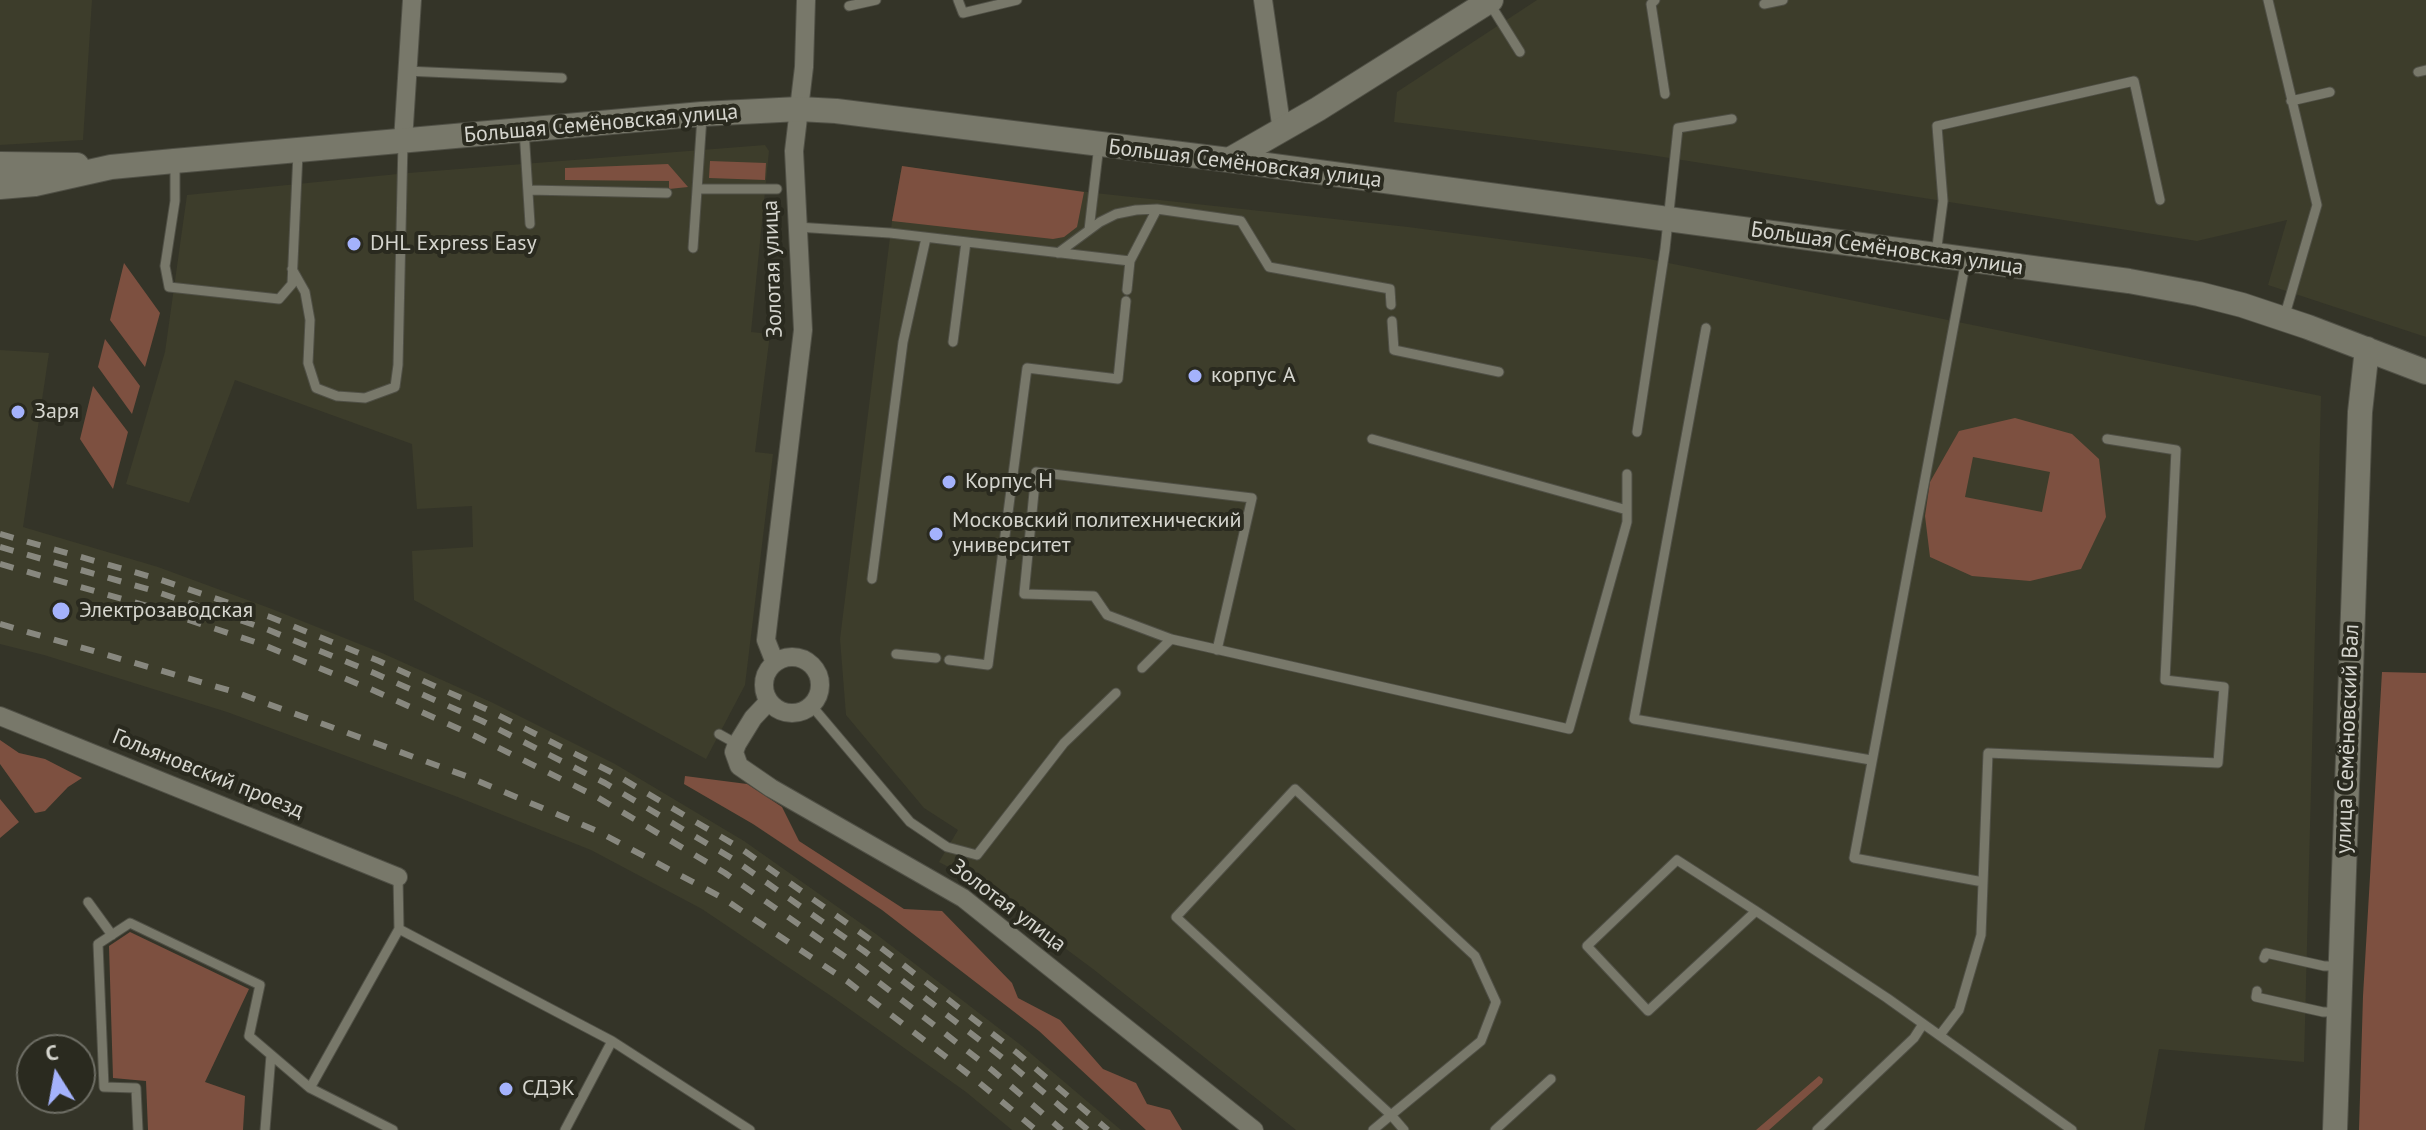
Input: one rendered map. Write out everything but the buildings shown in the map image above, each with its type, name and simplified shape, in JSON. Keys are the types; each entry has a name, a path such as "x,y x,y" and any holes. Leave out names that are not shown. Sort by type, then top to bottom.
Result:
{"main road":[{"path":"1229,160 1282,131 1490,1"},
{"name":"Большая Семёновская улица","path":"0,164 111,167 702,114 799,109 836,111 1229,160 2129,281 2199,294 2284,319 2426,372"},
{"name":"Большая Семёновская улица","path":"0,187 35,184 111,167"},
{"name":"Большая Семёновская улица","path":"2367,349 2426,365"},
{"name":"улица Семёновский Вал","path":"2335,1130 2360,412 2367,349"}],"street":[{"path":"403,141 412,0"},
{"name":"Золотая улица","path":"769,701 764,681 775,663 766,640 803,330 794,151 804,67 806,0"},
{"path":"1263,0 1282,131"},
{"path":"737,744 753,718 769,701 776,708 794,712 811,705 820,686 813,666 795,657 775,663"},
{"name":"Гольяновский проезд","path":"0,716 398,877"},
{"name":"Золотая улица","path":"737,744 734,752 739,766 771,788 963,898 1254,1130"}],"lane":[{"path":"849,6 876,0"},
{"path":"958,0 963,13 1017,0"},
{"path":"1655,0 1651,4 1665,94"},
{"path":"1764,4 1783,0"},
{"path":"2268,0 2317,205 2284,319"},
{"path":"1490,1 1520,52"},
{"path":"406,71 562,78"},
{"path":"1936,256 1943,201 1937,126 2134,81 2160,200"},
{"path":"2291,101 2330,92"},
{"path":"693,248 702,114"},
{"path":"1637,432 1669,220 1678,128 1732,119"},
{"path":"524,130 530,224"},
{"path":"292,269 305,292 310,320 308,363 316,388 337,396 365,398 395,387 403,141"},
{"path":"1089,230 1099,145"},
{"path":"174,161 175,201 165,266 169,287 279,299 292,284 298,151"},
{"path":"698,189 777,189"},
{"path":"528,190 667,193"},
{"path":"1127,290 1130,261 1157,209"},
{"path":"1058,253 1116,214 1157,209 1241,221 1269,267 1390,289 1391,305"},
{"path":"797,227 1130,261"},
{"path":"872,579 903,342 926,238"},
{"path":"953,342 966,242"},
{"path":"1966,260 1854,858 1983,882"},
{"path":"949,660 988,665 1027,368 1118,379 1126,301"},
{"path":"1392,321 1394,350 1499,372"},
{"path":"1706,328 1634,719 1871,760"},
{"path":"1372,439 1627,510"},
{"path":"1940,1035 1959,1010 1981,935 1988,753 2218,763 2224,687 2165,680 2176,450 2107,439"},
{"path":"1217,650 1252,498 1036,472 1024,594 1094,596 1107,615 1171,639 1217,650 1569,729 1627,522 1627,474"},
{"path":"1142,668 1171,639"},
{"path":"896,654 936,658"},
{"path":"811,705 910,822 947,847 977,855 1064,743 1116,693"},
{"path":"719,734 737,744"},
{"path":"1373,1130 1391,1115 1481,1041 1496,1002 1475,956 1295,789 1176,917 1391,1115 1404,1130"},
{"path":"1756,911 1648,1011 1587,946 1677,860 1756,911 1940,1035 2072,1130"},
{"path":"310,1088 399,929 398,877"},
{"path":"88,902 112,935"},
{"path":"138,1130 136,1088 104,1087 98,944 130,923 260,985 249,1036 310,1088 393,1130"},
{"path":"399,929 612,1041 750,1130"},
{"path":"2264,958 2266,953 2298,963 2340,966"},
{"path":"2257,991 2256,997 2289,1001 2323,1012 2339,1011"},
{"path":"1817,1130 1914,1038 1923,1024"},
{"path":"565,1130 612,1041"},
{"path":"265,1130 271,1055"},
{"path":"1495,1130 1551,1079"}],"shaded area":[{"path":"0,0 92,0 83,140 0,145"},
{"path":"1537,0 2426,0 2426,337 2268,285 2287,220 2197,241 1644,154 1394,122 1397,92"},
{"path":"765,145 769,151 751,332 770,334 755,452 773,454 745,685 706,759 414,600 412,551 473,547 472,506 417,509 412,444 235,380 189,503 126,484 165,352 187,195 408,173"},
{"path":"710,161 766,163 765,180 709,178"},
{"path":"668,164 688,187 669,189 669,181 565,180 565,168"},
{"path":"902,166 1095,193 1408,227 1644,258 2321,396 2304,1062 2159,1049 2144,1130 1296,1130 1093,969 973,880 939,862 958,830 924,808 846,715 840,639 892,221"},
{"path":"902,166 1084,192 1077,227 1064,237 1053,239 892,221"},
{"path":"124,263 160,313 145,367 110,320"},
{"path":"105,339 140,386 132,414 98,367"},
{"path":"0,350 49,353 23,527 158,567 382,653 491,702 615,764 744,841 876,934 1022,1046 1121,1130 1012,1130 966,1092 702,909 591,850 227,712 0,644"},
{"path":"93,386 128,432 113,489 80,439"},
{"path":"2015,418 2072,434 2099,459 2106,517 2081,569 2030,581 1972,576 1930,557 1925,516 1930,482 1959,431","holes":["1973,457 2050,472 2042,512 1965,497"]},
{"path":"2382,672 2426,673 2426,1130 2359,1130 2363,996"},
{"path":"0,740 19,753 45,759 82,778 68,787 45,811 35,813 0,764"},
{"path":"685,776 747,784 782,807 799,841 904,909 942,911 1012,983 1018,998 1060,1020 1103,1069 1136,1083 1147,1104 1170,1110 1182,1130 1146,1130 1039,1031 882,910 753,824 684,784"},
{"path":"0,799 19,822 0,838"},
{"path":"130,932 249,989 205,1082 245,1096 243,1130 148,1130 146,1081 113,1078 109,946"},
{"path":"1819,1076 1823,1079 1822,1083 1769,1130 1756,1130"}],"railway":[{"path":"0,534 155,578 270,617 488,710 611,772 740,848 871,940 1016,1052 1108,1130"},
{"path":"0,547 151,590 266,629 482,721 605,783 733,859 864,951 1008,1062 1088,1130"},
{"path":"0,564 147,606 261,644 475,736 597,797 725,873 854,963 992,1070 1062,1130"},
{"path":"0,624 235,692 466,776 597,831 721,897 847,981 1036,1130"}],"place":[{"name":"DHL Express Easy","path":"354,244"},
{"name":"корпус А","path":"1195,376"},
{"name":"Заря","path":"18,412"},
{"name":"Корпус Н","path":"949,482"},
{"name":"Московский политехнический университет","path":"936,534"},
{"name":"Электрозаводская","path":"61,611"},
{"name":"СДЭК","path":"506,1089"}]}
